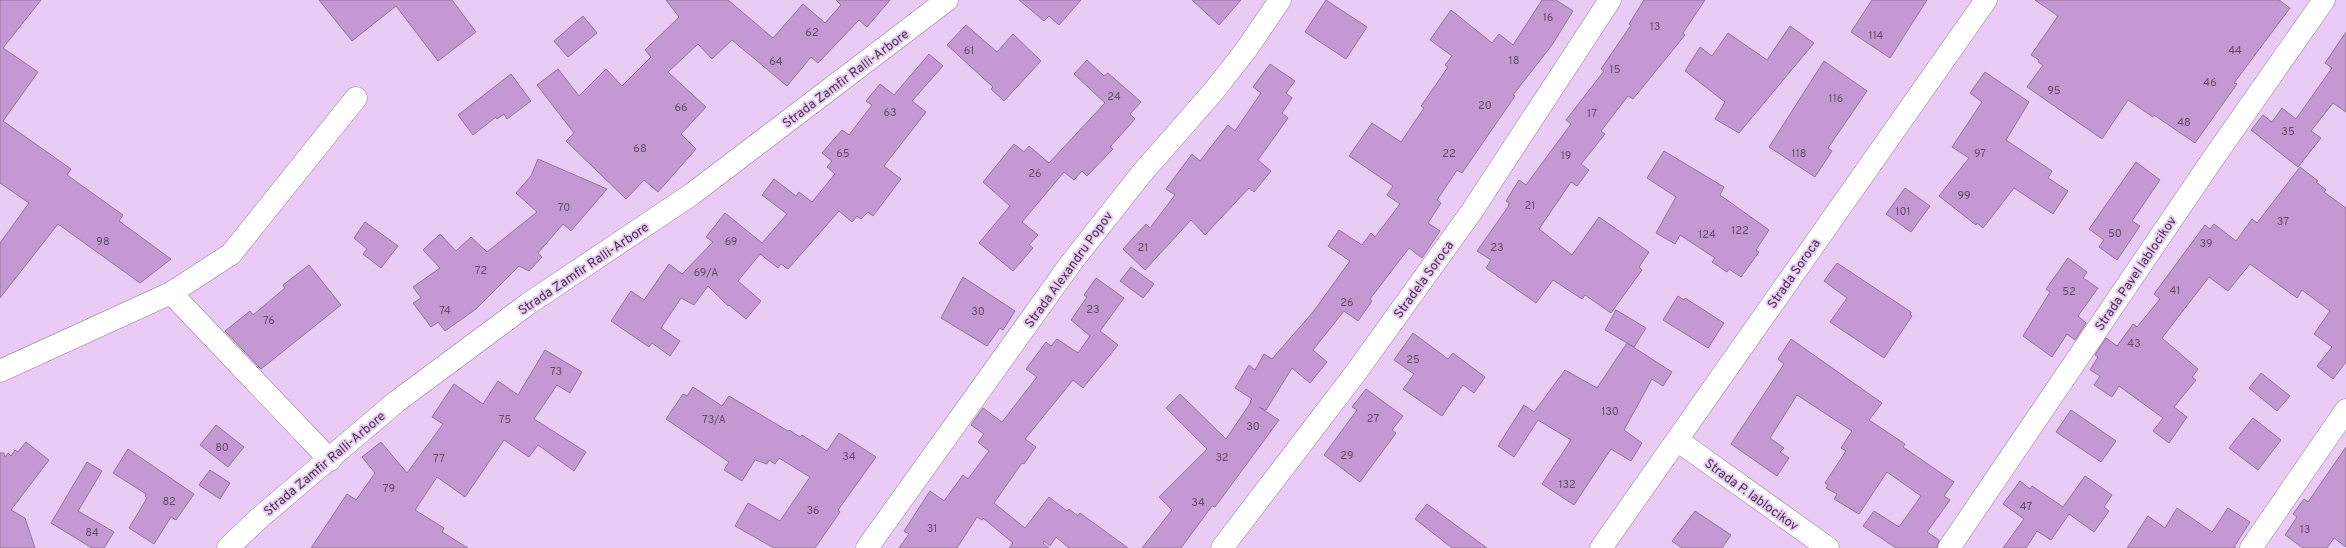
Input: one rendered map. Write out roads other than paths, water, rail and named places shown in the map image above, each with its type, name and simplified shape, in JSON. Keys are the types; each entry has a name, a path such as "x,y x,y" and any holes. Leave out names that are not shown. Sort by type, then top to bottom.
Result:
{"street":[{"name":"Strada Zamfir Ralli-Arbore","path":"228,548 257,520 330,460 408,392 528,304 692,194 947,0"},
{"name":"Strada Alexandru Popov","path":"867,548 1075,257 1142,172 1218,86 1246,50 1280,0"},
{"name":"Stradela Sorocа","path":"1222,548 1357,371 1472,210 1610,0"},
{"name":"Strada Soroca","path":"1601,548 1986,0"},
{"name":"Strada Pavel Iablocikov","path":"1949,548 2210,163 2324,0"},
{"path":"0,371 171,292 231,254 356,98"},
{"path":"171,292 330,460"},
{"path":"2251,548 2346,410"},
{"name":"Strada P. Iablocikov","path":"1677,440 1828,548"}]}
